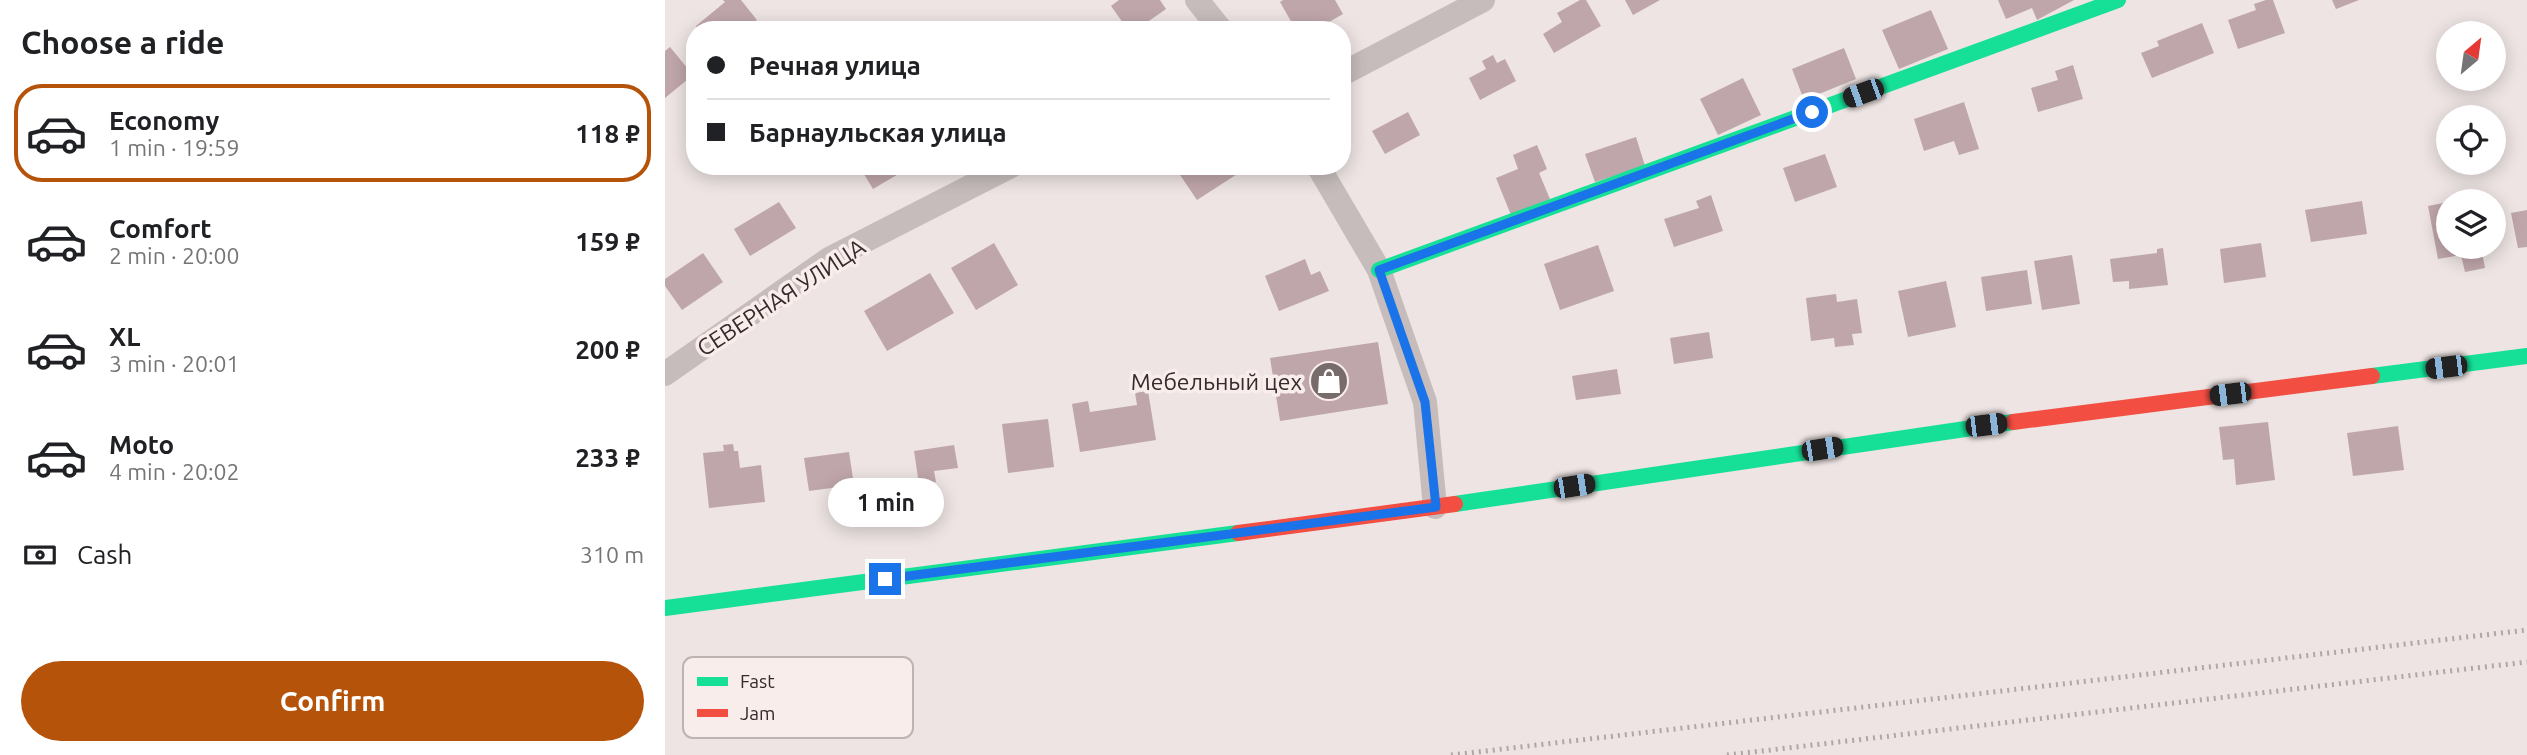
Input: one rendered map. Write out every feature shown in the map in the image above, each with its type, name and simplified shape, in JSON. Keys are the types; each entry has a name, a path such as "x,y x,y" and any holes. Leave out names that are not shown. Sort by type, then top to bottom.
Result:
{"street":[{"path":"1197,0 1214,21"},
{"path":"1351,69 1483,0"},
{"path":"1379,270 2118,0"},
{"name":"СЕВЕРНАЯ УЛИЦА","path":"665,374 829,260 994,175"},
{"path":"1323,175 1379,270 1425,402 1436,507"},
{"path":"665,608 1436,507 1932,432 2527,356"}],"building":[{"path":"723,0 741,0 757,20 702,21 725,2"},
{"path":"1119,0 1160,0 1166,9 1149,21 1122,21 1111,6"},
{"path":"1335,0 1343,14 1331,21 1291,21 1280,2"},
{"path":"1580,0 1586,0 1601,26 1554,53 1543,34 1562,22 1557,13"},
{"path":"1625,0 1660,0 1633,15"},
{"path":"1998,0 2074,0 2037,20 2032,8 2006,19"},
{"path":"2273,0 2285,33 2238,49 2228,20 2256,10 2254,4"},
{"path":"2332,0 2359,0 2336,9"},
{"path":"1931,10 1948,49 1899,69 1882,30"},
{"path":"2202,23 2214,53 2152,78 2141,53 2159,46 2157,41"},
{"path":"670,47 686,66 686,81 665,98 665,51"},
{"path":"1844,48 1856,79 1804,100 1792,69"},
{"path":"1493,55 1497,63 1505,59 1516,81 1480,100 1469,78 1486,69 1482,61"},
{"path":"2073,65 2083,99 2038,112 2031,88 2058,80 2055,71"},
{"path":"1743,78 1761,115 1718,135 1700,99"},
{"path":"1964,102 1979,149 1959,155 1954,141 1924,151 1914,119"},
{"path":"1408,112 1420,135 1385,154 1372,131"},
{"path":"1636,137 1645,166 1595,182 1585,154"},
{"path":"1537,145 1547,169 1539,173 1550,199 1511,215 1496,178 1518,169 1513,155"},
{"path":"1825,154 1837,187 1795,202 1783,168"},
{"path":"864,175 897,175 873,189"},
{"path":"1180,175 1236,175 1197,200"},
{"path":"1711,195 1723,231 1674,247 1664,219 1699,208 1696,201"},
{"path":"2362,201 2367,234 2311,242 2305,210"},
{"path":"779,202 796,228 750,256 734,229"},
{"path":"2436,204 2436,248 2428,206"},
{"path":"2527,210 2527,247 2518,248 2511,213"},
{"path":"994,243 1018,285 976,310 951,268"},
{"path":"2261,243 2266,277 2224,283 2220,249"},
{"path":"1598,245 1614,291 1560,310 1544,264"},
{"path":"2163,248 2168,285 2129,289 2129,281 2113,282 2110,259 2157,253 2157,249"},
{"path":"703,253 723,282 682,310 665,286 665,279"},
{"path":"2072,255 2080,304 2042,310 2034,261"},
{"path":"1305,259 1311,275 1320,271 1329,291 1279,311 1265,276"},
{"path":"2462,259 2483,259 2485,268 2465,272"},
{"path":"2027,270 2032,304 1986,311 1981,277"},
{"path":"930,273 954,313 887,351 864,311"},
{"path":"1946,281 1956,327 1908,337 1898,291"},
{"path":"1836,294 1837,302 1857,299 1862,333 1852,334 1854,345 1835,347 1834,338 1811,341 1806,298"},
{"path":"1709,332 1713,358 1674,364 1670,338"},
{"name":"Мебельный цех","path":"1378,342 1388,404 1280,421 1270,358"},
{"path":"1617,369 1621,394 1576,400 1572,376"},
{"path":"1148,391 1156,440 1080,452 1072,404 1088,401 1090,412 1137,405 1135,393"},
{"path":"1048,419 1054,467 1008,473 1002,424"},
{"path":"2268,422 2275,480 2236,485 2234,459 2223,460 2219,427"},
{"path":"2398,426 2404,470 2353,476 2347,433"},
{"path":"733,444 734,451 738,451 740,468 761,465 765,502 709,508 703,453 724,451 723,445"},
{"path":"954,445 958,468 934,471 936,482 919,484 914,451"},
{"path":"849,452 854,485 809,491 804,458"}],"railway":[{"path":"1451,755 2527,630"},
{"path":"1727,755 2527,662"}],"traffic: fast":[{"path":"1379,270 2118,0"},
{"path":"2372,376 2527,356"},
{"path":"1455,504 2013,422"},
{"path":"665,608 1238,533"}],"traffic: jam":[{"path":"2013,422 2372,376"},
{"path":"1238,533 1455,504"}],"place":[{"name":"Мебельный цех","path":"1329,381"}],"route":[{"path":"885,579 1436,507 1425,402 1379,270 1812,112"}]}
